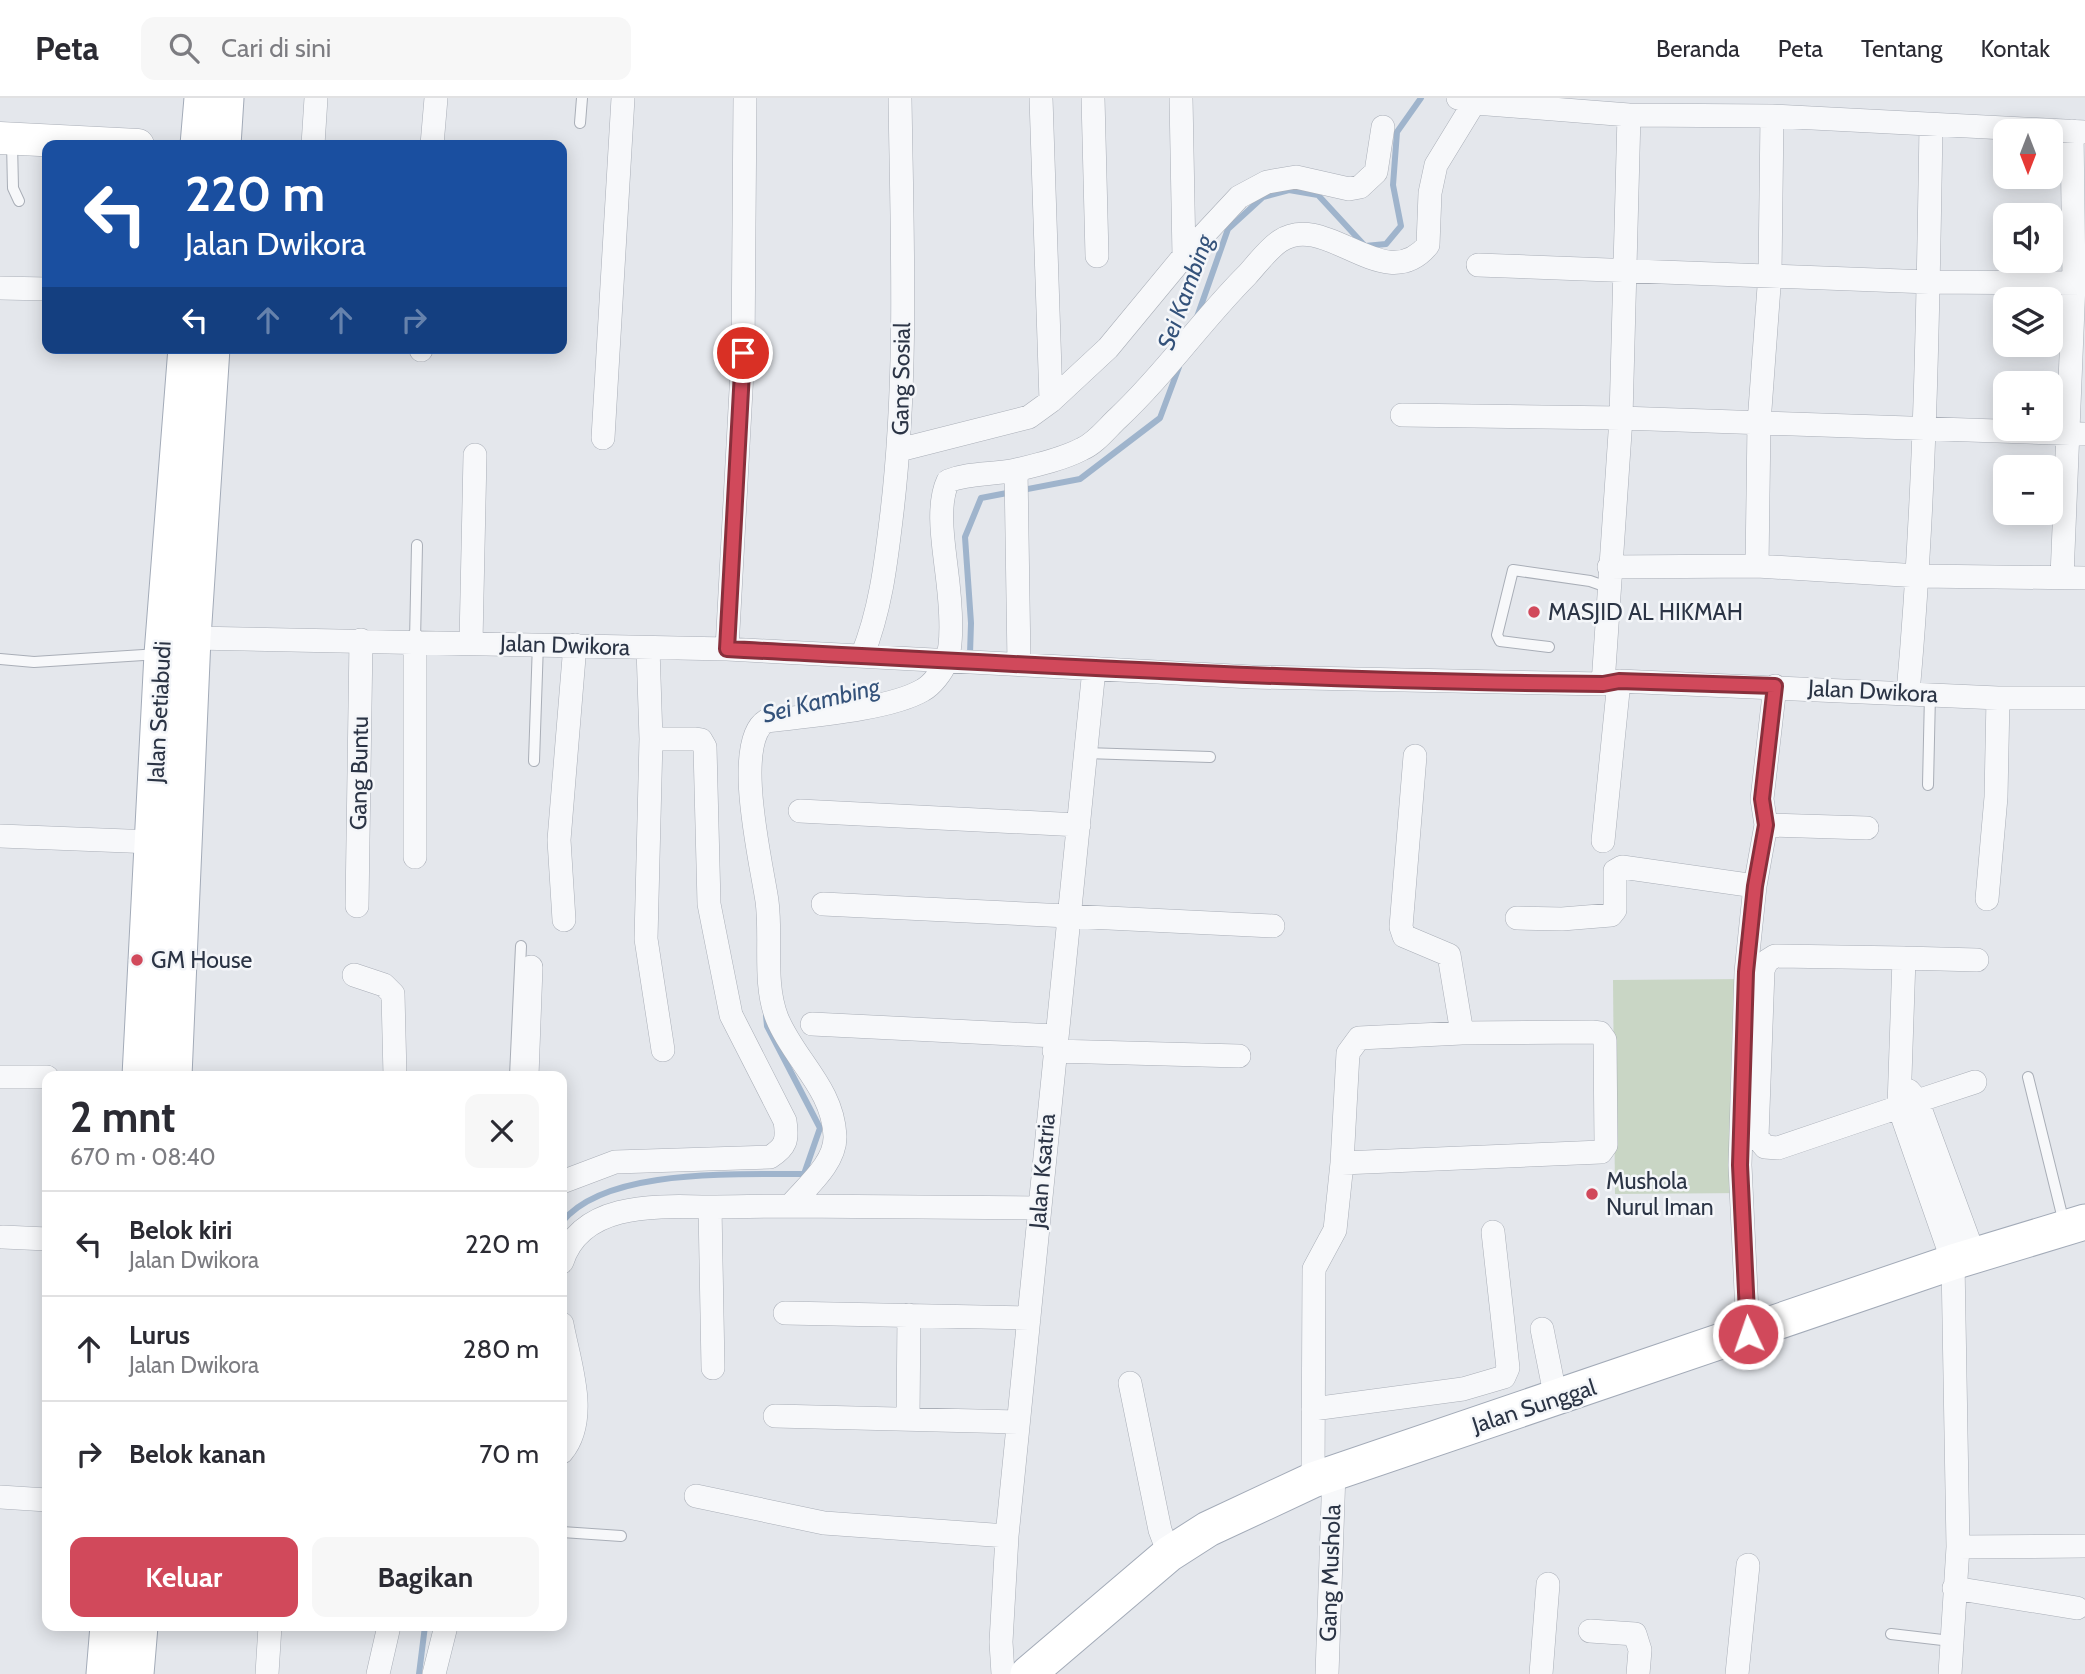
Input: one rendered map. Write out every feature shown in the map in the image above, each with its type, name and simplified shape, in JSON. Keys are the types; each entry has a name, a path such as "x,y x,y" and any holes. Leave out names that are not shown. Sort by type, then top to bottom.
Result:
{"main road":[{"path":"198,140 202,98"},
{"path":"223,140 226,98"},
{"name":"Jalan Setiabudi","path":"141,1071 162,865 193,638 186,354"},
{"name":"Jalan Setiabudi","path":"174,1071 162,865 162,654 211,354"},
{"name":"Jalan Sunggal","path":"1028,1674 1169,1554 1208,1529 1324,1476 1748,1334 1964,1258 2075,1225"},
{"path":"104,1674 108,1631"},
{"path":"136,1674 139,1631"}],"street":[{"path":"313,140 316,98"},
{"path":"432,140 436,98"},
{"path":"603,438 623,98"},
{"path":"727,649 743,353 745,98"},
{"name":"Gang Sosial","path":"870,657 899,450 903,264 900,98"},
{"path":"1041,98 1051,401"},
{"path":"1093,98 1097,256"},
{"path":"1181,98 1184,256"},
{"path":"790,1206 830,1159 836,1139 825,1091 799,1061 776,1016 769,970 767,900 752,807 751,739 758,726 766,721 844,712 915,694 932,684 942,660 951,599 944,552 943,491 948,481 960,476 1016,470 1084,449 1145,393 1210,312 1281,240 1298,235 1315,236 1378,260 1404,263 1415,259 1428,245 1430,193 1436,165 1470,100 1602,106 1629,115 1772,116 2079,131 2080,283 2073,578 1919,576 1757,566 1608,577"},
{"path":"1603,841 1611,683 1608,577 1622,418 1629,115"},
{"path":"1757,566 1759,423 1770,274 1772,116"},
{"path":"1919,694 1919,576 1926,429 1931,125"},
{"path":"899,450 1029,417 1051,401 1108,348 1184,256 1239,197 1267,182 1296,177 1349,189 1360,187 1376,172 1383,127"},
{"path":"6,138 42,140"},
{"path":"1478,265 1928,282 2080,283"},
{"path":"0,288 42,289"},
{"path":"1402,415 1622,418 2076,434"},
{"path":"471,642 475,455"},
{"path":"1016,470 1019,663"},
{"name":"Jalan Dwikora","path":"193,638 538,643 727,649 1417,683 1775,686 1998,698 2085,698"},
{"name":"Gang Buntu","path":"357,906 361,640"},
{"path":"415,641 415,857"},
{"path":"564,920 559,839 575,645"},
{"path":"648,648 651,738 646,939 663,1050"},
{"name":"Jalan Ksatria","path":"1003,1674 1000,1642 1007,1536 1054,1044 1094,669"},
{"path":"1748,1334 1740,1165 1746,972 1755,886 1766,825 1762,799 1775,686"},
{"path":"1987,899 1996,797 1998,698"},
{"path":"567,1180 615,1162 770,1157 781,1150 788,1138 785,1121 731,1015 709,904 705,747 701,740 694,738 651,738"},
{"path":"1342,1163 1601,1152 1606,1145 1605,1040 1600,1033 1462,1033 1449,956 1405,936 1401,927 1415,756"},
{"path":"800,811 1079,825"},
{"path":"1766,825 1867,828"},
{"path":"0,836 162,865"},
{"path":"1517,918 1562,919 1611,915 1615,910 1615,871 1622,867 1755,886"},
{"path":"823,904 1273,926"},
{"path":"1975,1082 1906,1097 1779,1148 1765,1147 1757,1137 1763,970 1767,961 1774,956 1978,960"},
{"path":"1904,958 1906,1097 1964,1258 1958,1546 1950,1674"},
{"path":"527,1071 531,967"},
{"path":"354,975 384,985 393,994 395,1071"},
{"path":"812,1024 1239,1056"},
{"name":"Gang Mushola","path":"1326,1674 1324,1476 1313,1409 1314,1269 1335,1230 1348,1053 1354,1042 1366,1036 1462,1033"},
{"path":"0,1077 42,1077"},
{"path":"567,1245 585,1227 607,1215 652,1206 1039,1208"},
{"path":"710,1206 713,1368"},
{"path":"1313,1409 1463,1389 1504,1377 1508,1368 1493,1231"},
{"path":"3,1237 42,1239"},
{"path":"785,1313 1029,1318"},
{"path":"908,1418 909,1315"},
{"path":"1542,1329 1556,1399"},
{"path":"567,1351 576,1399 575,1423 567,1441"},
{"path":"1130,1383 1160,1530 1169,1554"},
{"path":"775,1416 1018,1422"},
{"path":"696,1496 824,1524 1007,1536"},
{"path":"0,1497 42,1500"},
{"path":"1958,1546 2085,1546"},
{"path":"1737,1674 1748,1565"},
{"path":"1541,1674 1548,1584"},
{"path":"1954,1588 2077,1608"},
{"path":"267,1674 270,1631"},
{"path":"378,1674 388,1631"},
{"path":"434,1674 445,1631"},
{"path":"1591,1631 1634,1634 1640,1650 1638,1674"}],"lane":[{"path":"580,123 582,98"},
{"path":"6,138 13,188 19,201"},
{"path":"415,641 417,545"},
{"path":"1549,647 1500,641 1497,635 1513,570 1591,581 1608,577"},
{"path":"534,761 538,643"},
{"path":"0,659 34,662 162,654"},
{"path":"1919,694 1928,785"},
{"path":"1085,753 1210,757"},
{"path":"514,1071 521,946"},
{"path":"2028,1077 2075,1225"},
{"path":"567,1532 621,1535"},
{"path":"1891,1634 1951,1641"}],"green space":[{"path":"1745,979 1747,1193 1615,1194 1613,980"}],"waterway":[{"name":"Sei Kambing","path":"1197,317 1228,229 1263,197 1289,190 1318,195 1365,246 1386,244 1401,226 1393,185 1397,132 1421,98"},
{"name":"Sei Kambing","path":"966,655 970,654 971,623 965,537 981,498 1080,479 1160,418 1179,367"},
{"name":"Sei Kambing","path":"567,1218 582,1204 609,1191 641,1183 710,1175 804,1174 820,1128 767,1026 766,1016"},
{"name":"Sei Kambing","path":"419,1674 424,1631"}],"place":[{"name":"MASJID AL HIKMAH","path":"1534,612"},
{"name":"GM House","path":"137,960"},
{"name":"Mushola Nurul Iman","path":"1592,1194"}],"route":[{"path":"743,353 727,649 1252,677 1417,683 1603,684 1619,681 1775,686 1762,799 1766,825 1755,886 1746,972 1740,1165 1748,1334"}]}
